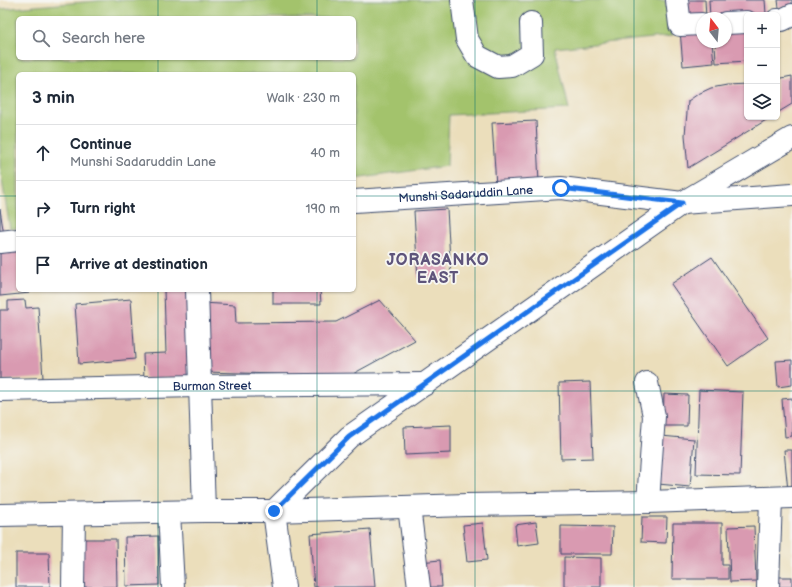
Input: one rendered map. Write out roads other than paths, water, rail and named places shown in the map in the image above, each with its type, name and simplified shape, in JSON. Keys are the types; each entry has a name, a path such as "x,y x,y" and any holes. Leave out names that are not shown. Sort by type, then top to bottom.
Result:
{"street":[{"path":"462,0 467,39 477,56 498,67 512,66 532,54 531,23"},
{"path":"678,0 680,25 696,24"},
{"path":"780,20 792,15"},
{"path":"732,22 744,22"},
{"path":"274,511 349,437 682,203 792,138"},
{"name":"Munshi Sadaruddin Lane","path":"356,201 561,188 682,203 792,195"},
{"path":"0,242 16,240"},
{"path":"197,292 204,511"},
{"path":"647,383 654,416 648,502"},
{"name":"Burman Street","path":"0,390 425,384"},
{"path":"0,515 274,511 648,502 782,497 768,587"},
{"path":"409,507 419,587"},
{"path":"274,511 284,587"},
{"path":"169,512 173,587"},
{"path":"72,587 74,514"}],"district":[{"name":"JORASANKO EAST","path":"438,268"}]}
